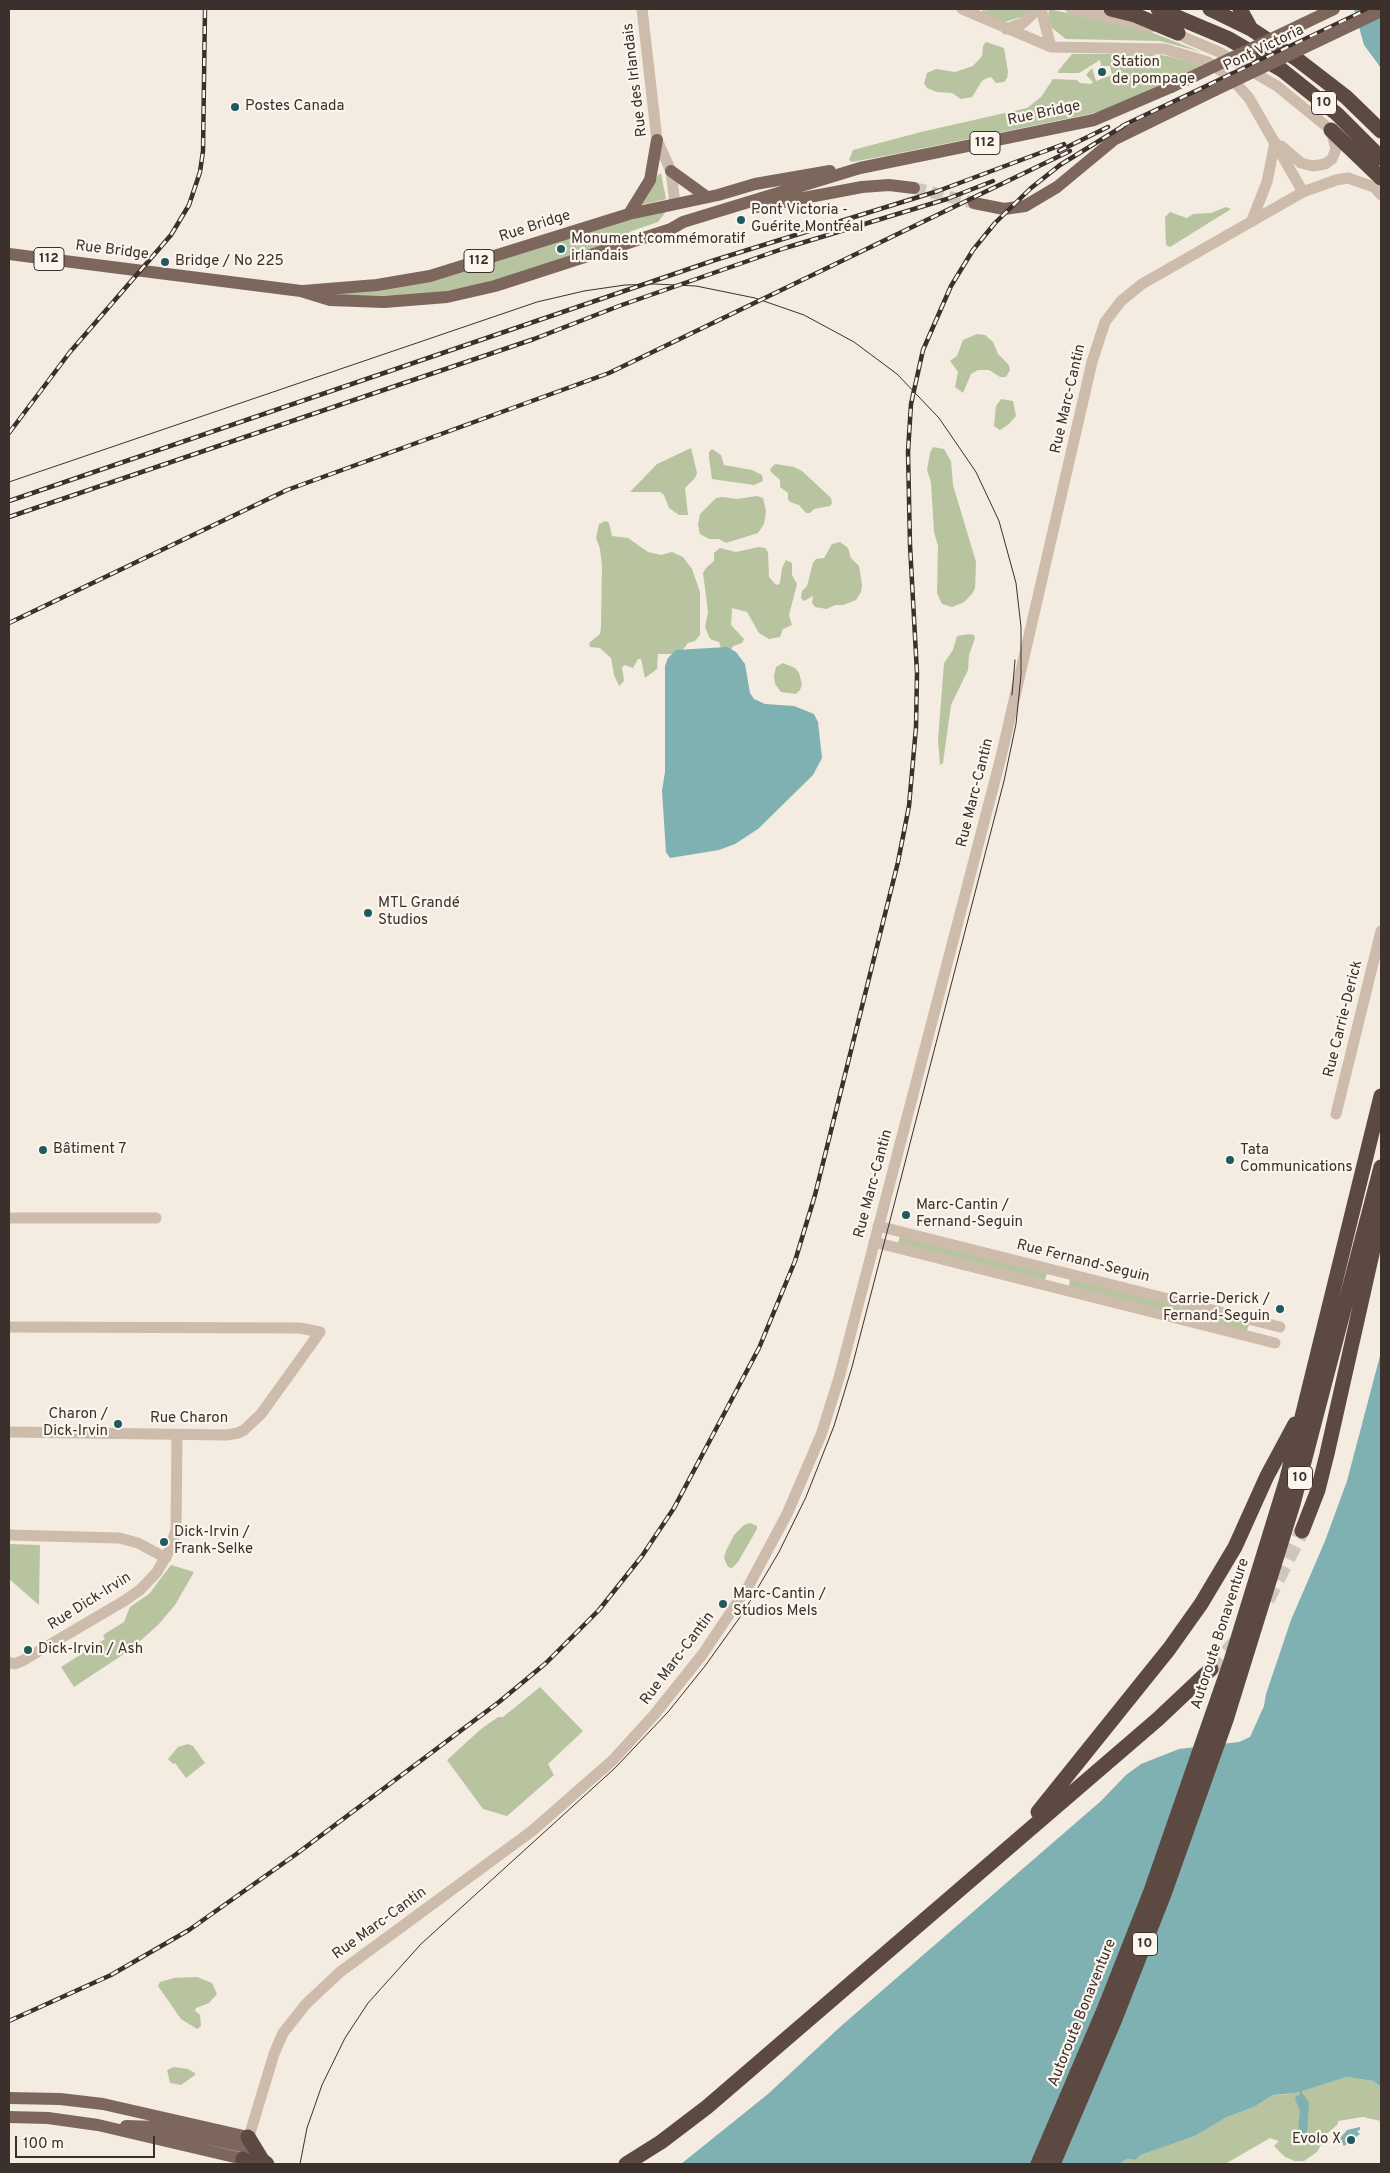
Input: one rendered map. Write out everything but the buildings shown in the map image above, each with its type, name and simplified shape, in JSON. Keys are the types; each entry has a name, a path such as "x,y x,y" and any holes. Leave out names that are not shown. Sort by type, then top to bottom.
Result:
{"highway":[{"path":"1111,9 1135,15 1178,33"},
{"name":"10","path":"1158,9 1220,34 1282,70 1337,114 1381,158"},
{"name":"10","path":"1210,9 1251,30 1320,75 1381,131"},
{"path":"1240,9 1251,30"},
{"path":"1331,130 1379,186"},
{"name":"Autoroute Bonaventure","path":"1038,2164 1127,1953 1171,1837 1220,1717 1305,1405 1381,1096"},
{"name":"Autoroute Bonaventure","path":"1053,2164 1115,2019 1154,1919 1220,1717 1293,1504 1381,1167"},
{"path":"1302,1531 1318,1490 1328,1454 1376,1236 1381,1192"},
{"path":"1016,1840 1169,1649 1201,1604 1231,1554 1267,1476 1305,1405"},
{"path":"626,2164 692,2120 1158,1719 1211,1669"},
{"path":"246,2148 266,2164"},
{"path":"246,2148 266,2164"}],"main road":[{"name":"Pont Victoria","path":"1171,87 1334,9"},
{"name":"Pont Victoria","path":"977,201 1008,209 1025,206 1057,187 1115,139 1381,11"},
{"name":"Rue Bridge","path":"9,254 301,291 324,299 372,302 447,297 495,286 671,229 683,222 860,168 1088,122 1123,109 1171,87"},
{"path":"629,214 650,180 657,140"},
{"name":"Rue Bridge","path":"301,291 325,287 377,285 430,276 629,214 713,196 755,184 817,172 860,168"},
{"path":"671,171 713,196"},
{"name":"Rue Bridge","path":"713,196 823,189 886,180 918,186"},
{"name":"Rue Bridge","path":"671,229 683,228 741,211 800,198 823,189"},
{"path":"671,229 675,204"},
{"path":"9,2098 54,2098 102,2104 246,2148"},
{"path":"9,2117 48,2118 246,2148"}],"street":[{"name":"Rue des Irlandais","path":"642,9 657,140 671,171 675,204"},
{"path":"962,9 1051,47 1158,48 1195,57 1218,69 1241,88 1275,142 1303,192"},
{"path":"1006,29 1023,23 1040,9 1051,47"},
{"path":"1071,9 1178,33 1219,52 1261,76 1294,99 1331,130 1336,146 1334,157 1318,166 1304,165 1275,142"},
{"path":"1252,220 1267,182 1275,142"},
{"name":"Rue Marc-Cantin","path":"246,2148 276,2047 287,2027 312,1996 340,1972 532,1831 579,1792 654,1715 715,1637 758,1569 784,1521 808,1467 839,1378 1001,757 1101,331 1114,308 1132,292 1252,220 1303,192 1344,178 1379,186"},
{"name":"Rue Carrie-Derick","path":"1336,1114 1381,931"},
{"path":"9,1218 156,1218"},
{"name":"Rue Fernand-Seguin","path":"878,1226 1280,1327"},
{"path":"874,1242 1275,1343"},
{"name":"Rue Charon","path":"9,1326 300,1328 320,1332 261,1414 244,1430 227,1435 9,1432"},
{"name":"Rue Dick-Irvin","path":"12,1663 130,1598 152,1578 166,1558 176,1522 178,1435"},
{"path":"9,1535 119,1538 138,1543 166,1558"}],"green space":[{"path":"983,9 1030,9 1022,17 1004,22 981,13 983,10 989,12"},
{"path":"1049,9 1151,32 1201,52 1160,41 1066,39 1052,28 1048,17"},
{"path":"986,42 1004,48 1008,72 1004,82 996,83 991,77 987,78 982,81 972,97 961,99 952,93 937,92 927,88 924,83 927,73 936,69 955,72 973,66 982,56 983,46"},
{"path":"1072,54 1155,54 1155,60 1160,59 1160,55 1204,66 1114,107 1095,113 890,155 852,162 849,160 853,150 921,132 1027,108 1041,97 1053,79 1077,80 1080,83 1091,84 1093,82 1086,75 1092,68 1096,81 1112,75 1110,66 1101,66 1100,60 1079,73 1058,73"},
{"path":"661,173 666,199 642,205 658,175"},
{"path":"1226,207 1231,209 1170,247 1166,245 1165,217 1170,212 1187,218 1193,214 1211,213"},
{"path":"664,211 665,213 658,222 632,231 605,245 486,283 441,292 401,296 335,295 335,293 379,290 428,282 618,223"},
{"path":"977,334 985,335 993,342 998,354 1009,365 1010,370 1006,377 1000,377 989,370 978,370 971,374 963,393 955,387 958,372 950,361 957,356 963,340"},
{"path":"1001,399 1013,401 1016,416 1000,430 994,426 996,406"},
{"path":"933,447 944,449 951,461 953,485 976,562 975,588 972,594 964,602 952,607 942,604 937,593 938,546 934,532 931,482 927,470"},
{"path":"691,448 697,473 695,478 685,488 688,515 679,515 669,508 664,495 660,492 630,492 657,464"},
{"path":"712,449 721,455 724,465 752,470 762,475 763,481 754,485 712,479 709,452"},
{"path":"775,464 794,467 802,471 831,498 832,503 830,506 814,509 810,513 806,513 799,505 790,502 788,493 780,487 780,480 771,472 770,469"},
{"path":"757,496 763,498 766,511 764,524 758,533 726,543 719,539 709,539 700,534 698,525 700,514 716,498 737,499"},
{"path":"606,521 609,523 612,536 628,538 648,552 661,555 672,552 683,557 692,569 700,592 700,635 695,641 688,643 682,651 674,654 658,654 657,669 645,678 641,659 638,659 633,668 625,665 622,667 624,681 619,686 614,675 611,658 600,648 590,647 589,643 600,634 601,627 602,565 600,549 596,538 599,524"},
{"path":"840,542 848,548 851,558 859,566 862,585 861,592 856,600 843,605 835,605 827,609 815,607 812,603 813,596 804,601 801,598 802,591 807,586 813,563 816,559 824,558 832,544"},
{"path":"759,547 765,548 768,552 769,577 775,584 778,585 780,583 782,568 786,560 792,563 792,575 797,584 789,615 792,625 783,629 780,637 769,639 759,633 747,612 732,608 731,625 744,639 742,643 733,646 731,650 721,649 719,642 710,639 705,627 708,612 703,573 714,561 714,553 720,548 736,552"},
{"path":"974,635 975,638 969,655 968,670 951,705 943,763 940,765 938,740 944,663 953,650 957,636"},
{"path":"783,663 795,668 799,673 802,684 796,694 781,692 775,684 776,667"},
{"path":"900,1236 1047,1273 1045,1280 898,1243"},
{"path":"1070,1279 1249,1324 1247,1331 1069,1286"},
{"path":"750,1523 757,1526 757,1529 738,1562 732,1568 728,1567 724,1558 734,1535 744,1525"},
{"path":"9,1544 40,1545 39,1605 9,1579"},
{"path":"171,1565 194,1572 175,1605 158,1625 130,1650 74,1687 61,1667 105,1639 103,1635 124,1622 130,1607 149,1594"},
{"path":"540,1687 583,1731 548,1764 554,1775 507,1816 483,1809 447,1760 481,1729 498,1717 503,1717"},
{"path":"188,1744 193,1746 205,1763 186,1778 175,1763 173,1764 168,1759 178,1747"},
{"path":"197,1977 212,1983 217,1994 209,2003 196,2008 195,2011 200,2015 201,2026 197,2029 181,2019 158,1986 160,1982 174,1978"},
{"path":"174,2067 188,2069 195,2073 195,2075 181,2085 170,2083 167,2070"},
{"path":"1347,2077 1373,2081 1381,2087 1381,2121 1363,2117 1338,2121 1338,2124 1320,2140 1321,2145 1317,2152 1304,2161 1295,2161 1285,2157 1274,2146 1279,2141 1270,2138 1225,2164 1119,2164 1127,2159 1135,2160 1141,2155 1195,2136 1227,2117 1254,2107 1273,2095 1289,2094"}],"water":[{"path":"1354,9 1381,9 1381,68 1364,45"},
{"path":"727,647 736,652 745,664 750,693 754,699 765,704 794,706 814,714 818,722 822,758 813,775 758,829 735,844 719,850 670,858 666,852 662,791 665,772 665,666 668,658 676,650"},
{"path":"1381,1352 1381,2087 1373,2081 1347,2077 1295,2093 1273,2095 1254,2107 1227,2117 1195,2136 1141,2155 1135,2160 1127,2159 1119,2164 681,2164 768,2094 840,2027 1101,1801 1126,1775 1141,1764 1179,1749 1239,1742 1250,1737 1264,1706 1266,1694 1291,1620 1325,1541 1347,1481"},
{"path":"1303,2094 1309,2102 1307,2134 1303,2138 1298,2132 1300,2111 1295,2099 1296,2096"},
{"path":"1360,2127 1360,2130 1357,2131 1360,2134 1344,2146 1339,2139 1347,2130"}],"tunnel":[{"path":"914,188 974,203"},
{"path":"1267,1600 1302,1531"},
{"path":"1211,1669 1239,1639"}],"tram line":[{"path":"9,482 537,302 584,291 625,285 696,286 755,298 804,315 854,342 897,374 939,418 976,472 999,521 1016,583 1021,627 1021,675 1016,724 1004,781 852,1367 834,1426 806,1497 779,1552 743,1613 705,1666 668,1712 615,1768 421,1944 368,2003 345,2038 322,2085 307,2128 300,2164"},
{"path":"1012,695 1015,660"}],"railway":[{"path":"9,433 70,352 171,235 189,205 200,172 203,151 205,9"},
{"path":"1122,126 1368,9"},
{"path":"9,2021 111,1975 189,1930 295,1855 499,1702 546,1663 599,1610 642,1556 674,1508 759,1348 795,1261 815,1195 898,862 909,806 916,727 917,673 910,545 908,452 911,404 923,350 951,286 973,250 995,223 1031,188 1060,165 1128,123"},
{"path":"1059,151 1108,127"},
{"path":"9,501 715,260 938,191 1064,144"},
{"path":"9,623 287,490 609,373 1070,151"},
{"path":"9,517 534,339 619,306 785,248 947,199 993,181"}],"place":[{"name":"Station de pompage","path":"1102,72"},
{"name":"Postes Canada","path":"235,107"},
{"name":"Pont Victoria - Guérite Montréal","path":"741,220"},
{"name":"Monument commémoratif irlandais","path":"561,249"},
{"name":"Bridge / No 225","path":"165,262"},
{"name":"MTL Grandé Studios","path":"368,913"},
{"name":"Bâtiment 7","path":"43,1150"},
{"name":"Tata Communications","path":"1230,1160"},
{"name":"Marc-Cantin / Fernand-Seguin","path":"906,1215"},
{"name":"Carrie-Derick / Fernand-Seguin","path":"1280,1309"},
{"name":"Charon / Dick-Irvin","path":"118,1424"},
{"name":"Dick-Irvin / Frank-Selke","path":"164,1542"},
{"name":"Marc-Cantin / Studios Mels","path":"723,1604"},
{"name":"Dick-Irvin / Ash","path":"28,1650"},
{"name":"Evolo X","path":"1351,2140"}]}
